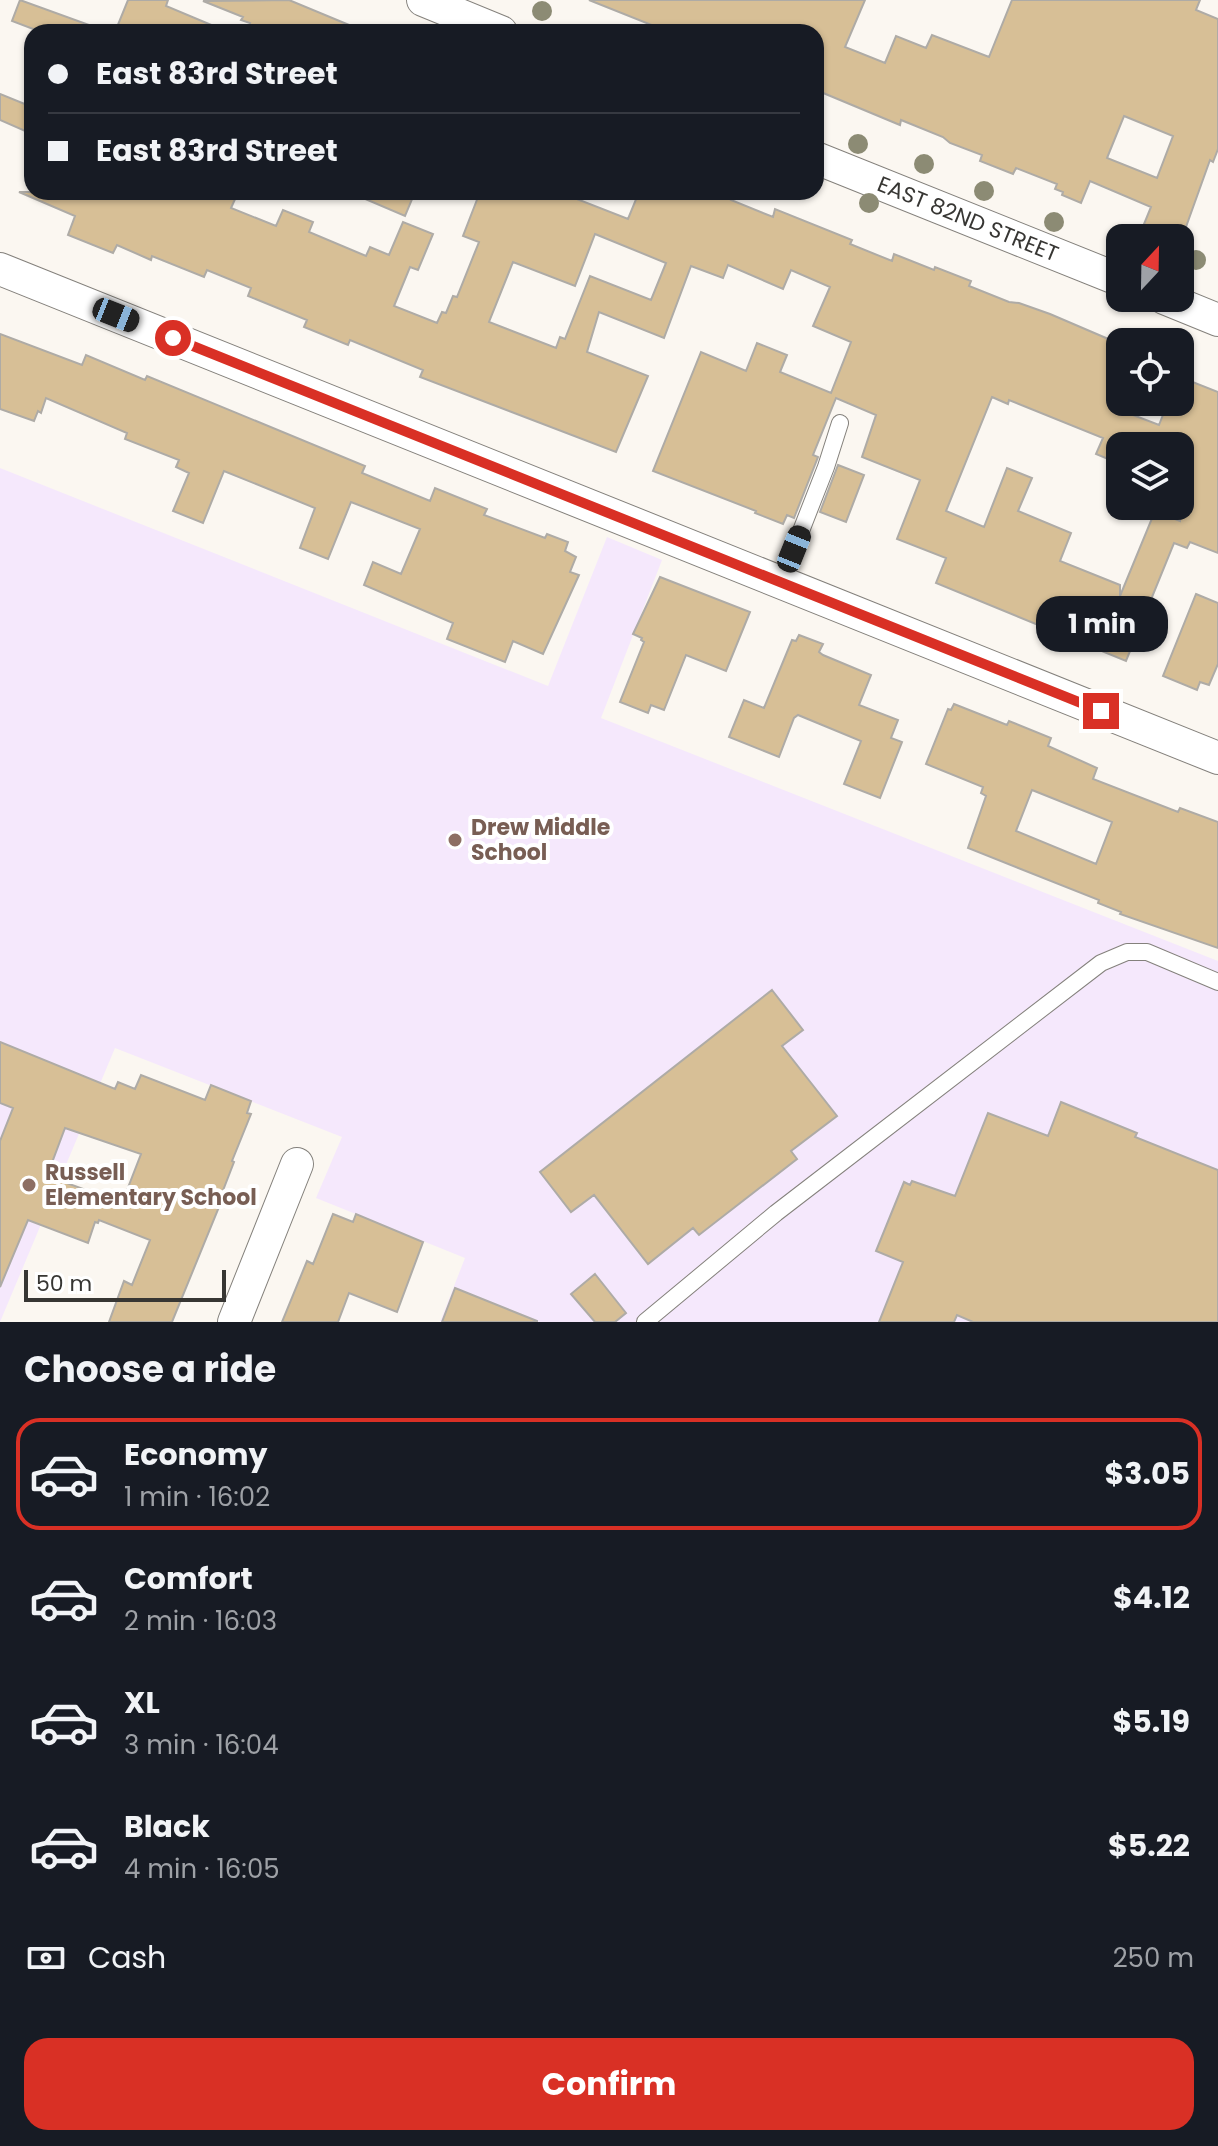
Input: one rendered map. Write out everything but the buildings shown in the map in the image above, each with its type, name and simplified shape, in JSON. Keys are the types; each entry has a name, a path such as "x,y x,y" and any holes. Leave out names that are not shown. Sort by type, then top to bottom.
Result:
{"street":[{"path":"423,0 459,7 488,24"},
{"name":"EAST 82ND STREET","path":"824,161 1106,274"},
{"path":"0,269 1218,758"},
{"path":"1194,310 1218,320"},
{"path":"234,1322 297,1164"}],"lane":[{"path":"781,582 840,423"},
{"path":"645,1322 776,1213 1101,963 1127,952 1147,952 1218,982"}],"shaded area":[{"name":"Drew Middle School","path":"0,468 548,686 607,537 662,560 601,718 1218,961 1218,1322 440,1322 465,1258 316,1198 342,1137 115,1048 0,1322"}],"place":[{"name":"Drew Middle School","path":"455,840"},
{"name":"Russell Elementary School","path":"29,1185"}],"route":[{"path":"173,338 1101,711"}]}
